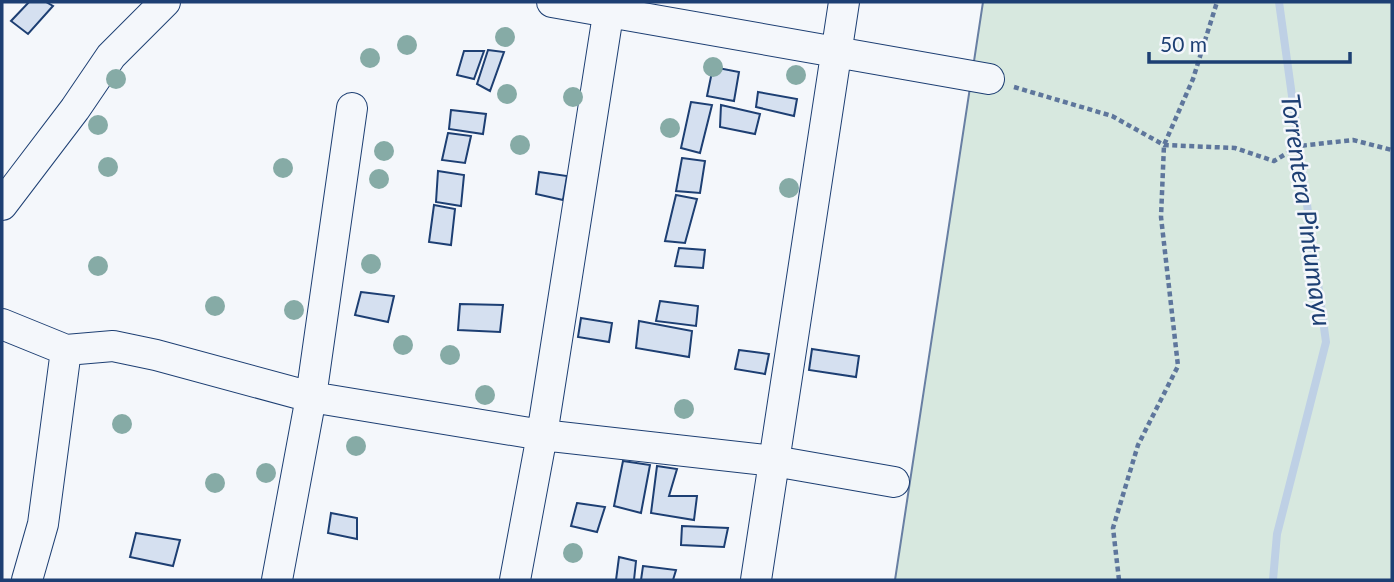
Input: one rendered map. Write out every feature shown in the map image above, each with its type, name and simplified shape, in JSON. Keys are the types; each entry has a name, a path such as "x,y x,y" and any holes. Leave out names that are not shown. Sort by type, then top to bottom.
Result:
{"street":[{"path":"2,205 75,109 111,55 165,2"},
{"path":"552,2 610,7 837,54 989,79"},
{"path":"756,580 844,2"},
{"path":"516,580 542,435 610,7"},
{"path":"277,580 311,397 352,108"},
{"path":"2,324 66,350 113,346 311,397 542,435 774,461 894,482"},
{"path":"27,580 43,524 66,350"}],"path":[{"path":"1119,580 1113,527 1138,445 1178,366 1161,217 1164,145 1193,79 1217,2"},
{"path":"989,79 1112,116 1164,145 1234,148 1274,161 1299,146 1353,140 1392,150"}],"shaded area":[{"path":"983,2 1392,2 1392,580 895,580"}],"building":[{"path":"29,2 46,2 53,6 28,34 11,21"},
{"path":"488,50 504,52 490,91 477,84"},
{"path":"464,51 484,51 474,79 457,75"},
{"path":"713,67 739,72 734,101 707,96"},
{"path":"758,92 797,99 794,116 756,107"},
{"path":"691,102 712,105 700,153 681,148"},
{"path":"721,105 760,114 755,134 720,127"},
{"path":"451,110 486,114 483,134 449,129"},
{"path":"448,133 471,136 465,163 442,160"},
{"path":"682,158 705,161 700,193 676,191"},
{"path":"438,171 464,175 461,206 436,202"},
{"path":"539,172 567,176 563,200 536,194"},
{"path":"676,195 697,199 685,243 665,241"},
{"path":"434,205 455,209 451,245 429,242"},
{"path":"679,248 705,250 703,268 675,266"},
{"path":"361,292 394,296 388,322 355,315"},
{"path":"660,301 698,306 696,326 656,321"},
{"path":"460,304 503,305 500,332 458,330"},
{"path":"581,318 612,323 609,342 578,337"},
{"path":"639,321 692,331 689,357 636,348"},
{"path":"812,349 859,356 856,377 809,370"},
{"path":"739,350 769,354 765,374 735,369"},
{"path":"623,461 650,465 641,513 614,506"},
{"path":"657,466 677,469 669,496 697,496 694,520 651,513"},
{"path":"577,503 605,507 597,532 571,526"},
{"path":"331,513 357,518 357,539 328,533"},
{"path":"682,526 728,528 724,547 681,545"},
{"path":"136,533 180,540 173,566 130,557"},
{"path":"619,557 636,561 634,580 616,580"},
{"path":"643,566 676,570 673,580 641,580"}],"waterway":[{"name":"Torrentera Pintumayu","path":"1273,580 1277,534 1326,342 1279,2"}]}
